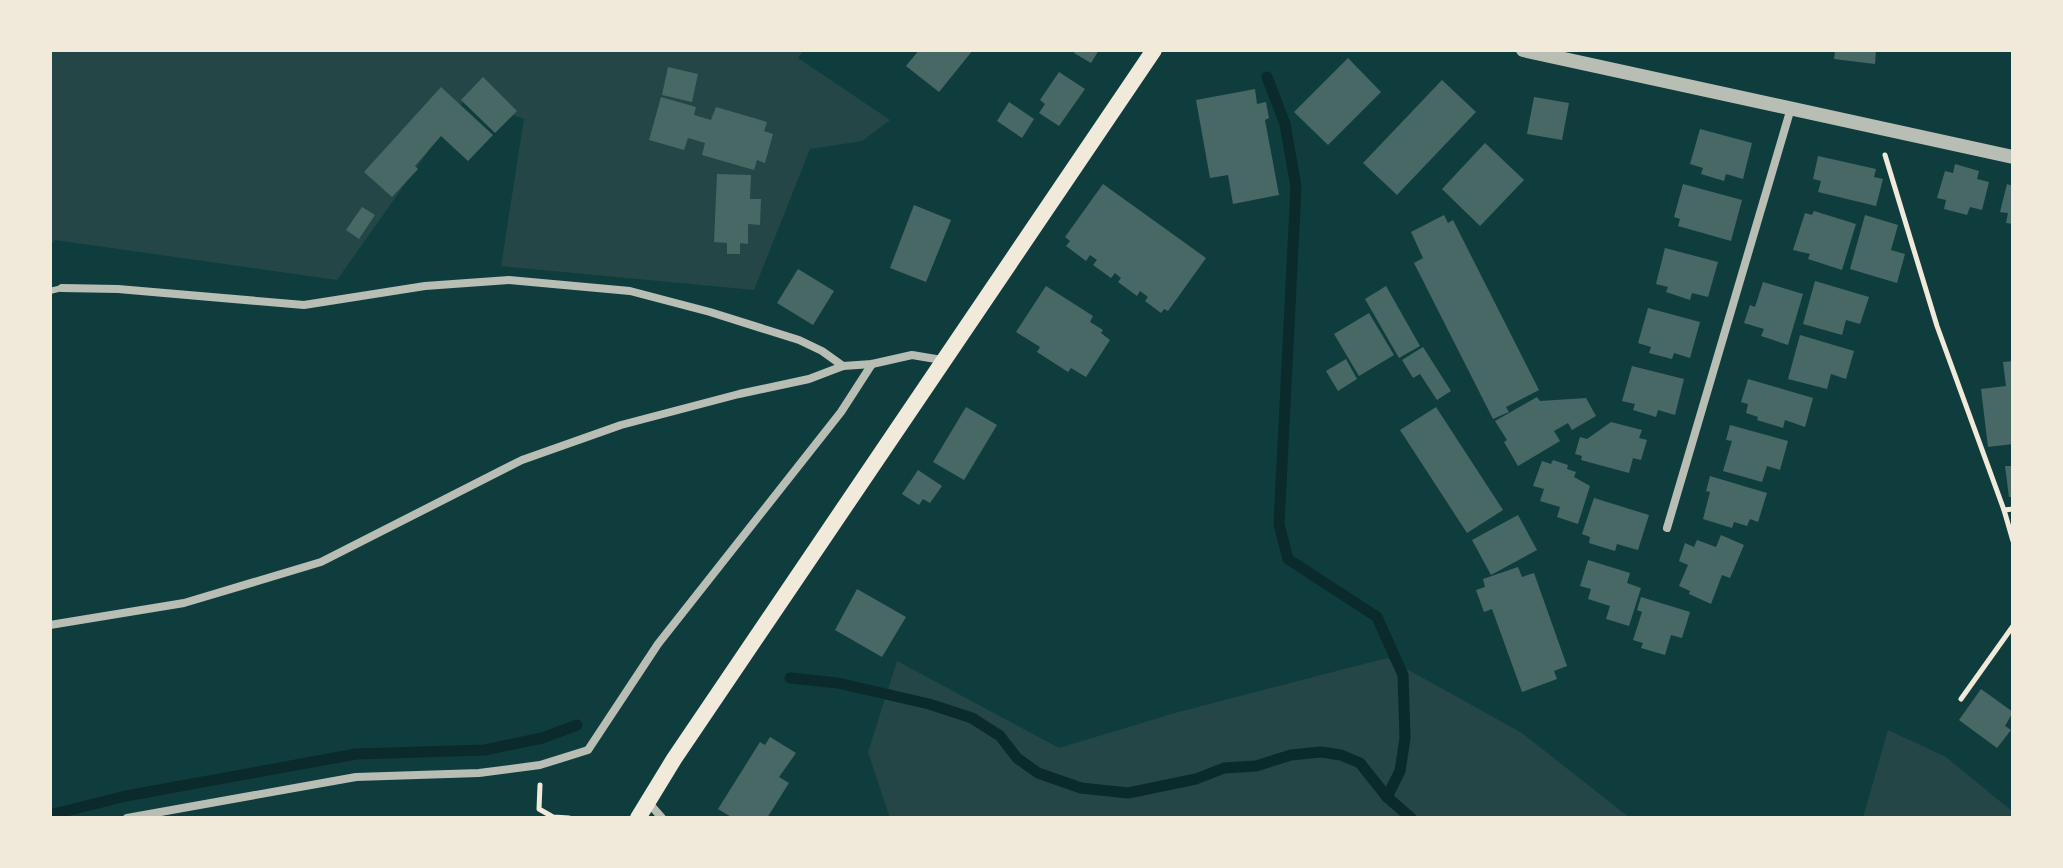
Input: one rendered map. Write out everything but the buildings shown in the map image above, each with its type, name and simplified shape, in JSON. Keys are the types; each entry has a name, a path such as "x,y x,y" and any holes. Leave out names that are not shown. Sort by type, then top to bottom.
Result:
{"main road":[{"path":"638,818 674,759 942,360 1154,50"}],"street":[{"path":"1523,50 2013,157"},
{"path":"1667,528 1791,108"},
{"path":"62,288 118,289 304,305 425,286 509,280 630,291 799,340 843,366"},
{"path":"50,625 184,603 321,562 522,460 621,425 809,379 843,366 872,364 912,355 942,360"},
{"path":"127,818 356,777 479,773 540,765 588,750 658,644 831,424 872,364"},
{"path":"648,802 662,818"}],"lane":[{"path":"50,291 62,288"}],"path":[{"path":"1878,129 1937,326 2013,541"},
{"path":"2004,510 2013,509"},
{"path":"1961,699 2013,626"},
{"path":"540,765 539,809 553,817 569,818"}],"shaded area":[{"path":"50,50 804,50 798,58 890,120 862,141 810,149 754,290 501,266 524,119 466,98 337,280 55,240 50,245"},
{"path":"1387,658 1522,733 1630,818 890,818 868,752 897,661 1059,748 1175,713"},
{"path":"1888,730 1946,757 2013,812 2013,818 1863,818"}],"waterway":[{"path":"1267,77 1285,124 1296,187 1279,524 1288,559 1377,617 1403,675 1405,738 1400,771 1387,797 1411,818"},
{"path":"790,678 838,683 929,704 972,718 1000,736 1017,758 1038,773 1081,788 1128,793 1196,779 1224,768 1256,766 1291,755 1321,752 1341,755 1360,763 1387,797"},
{"path":"50,815 126,796 356,754 485,750 542,738 577,725"}]}
